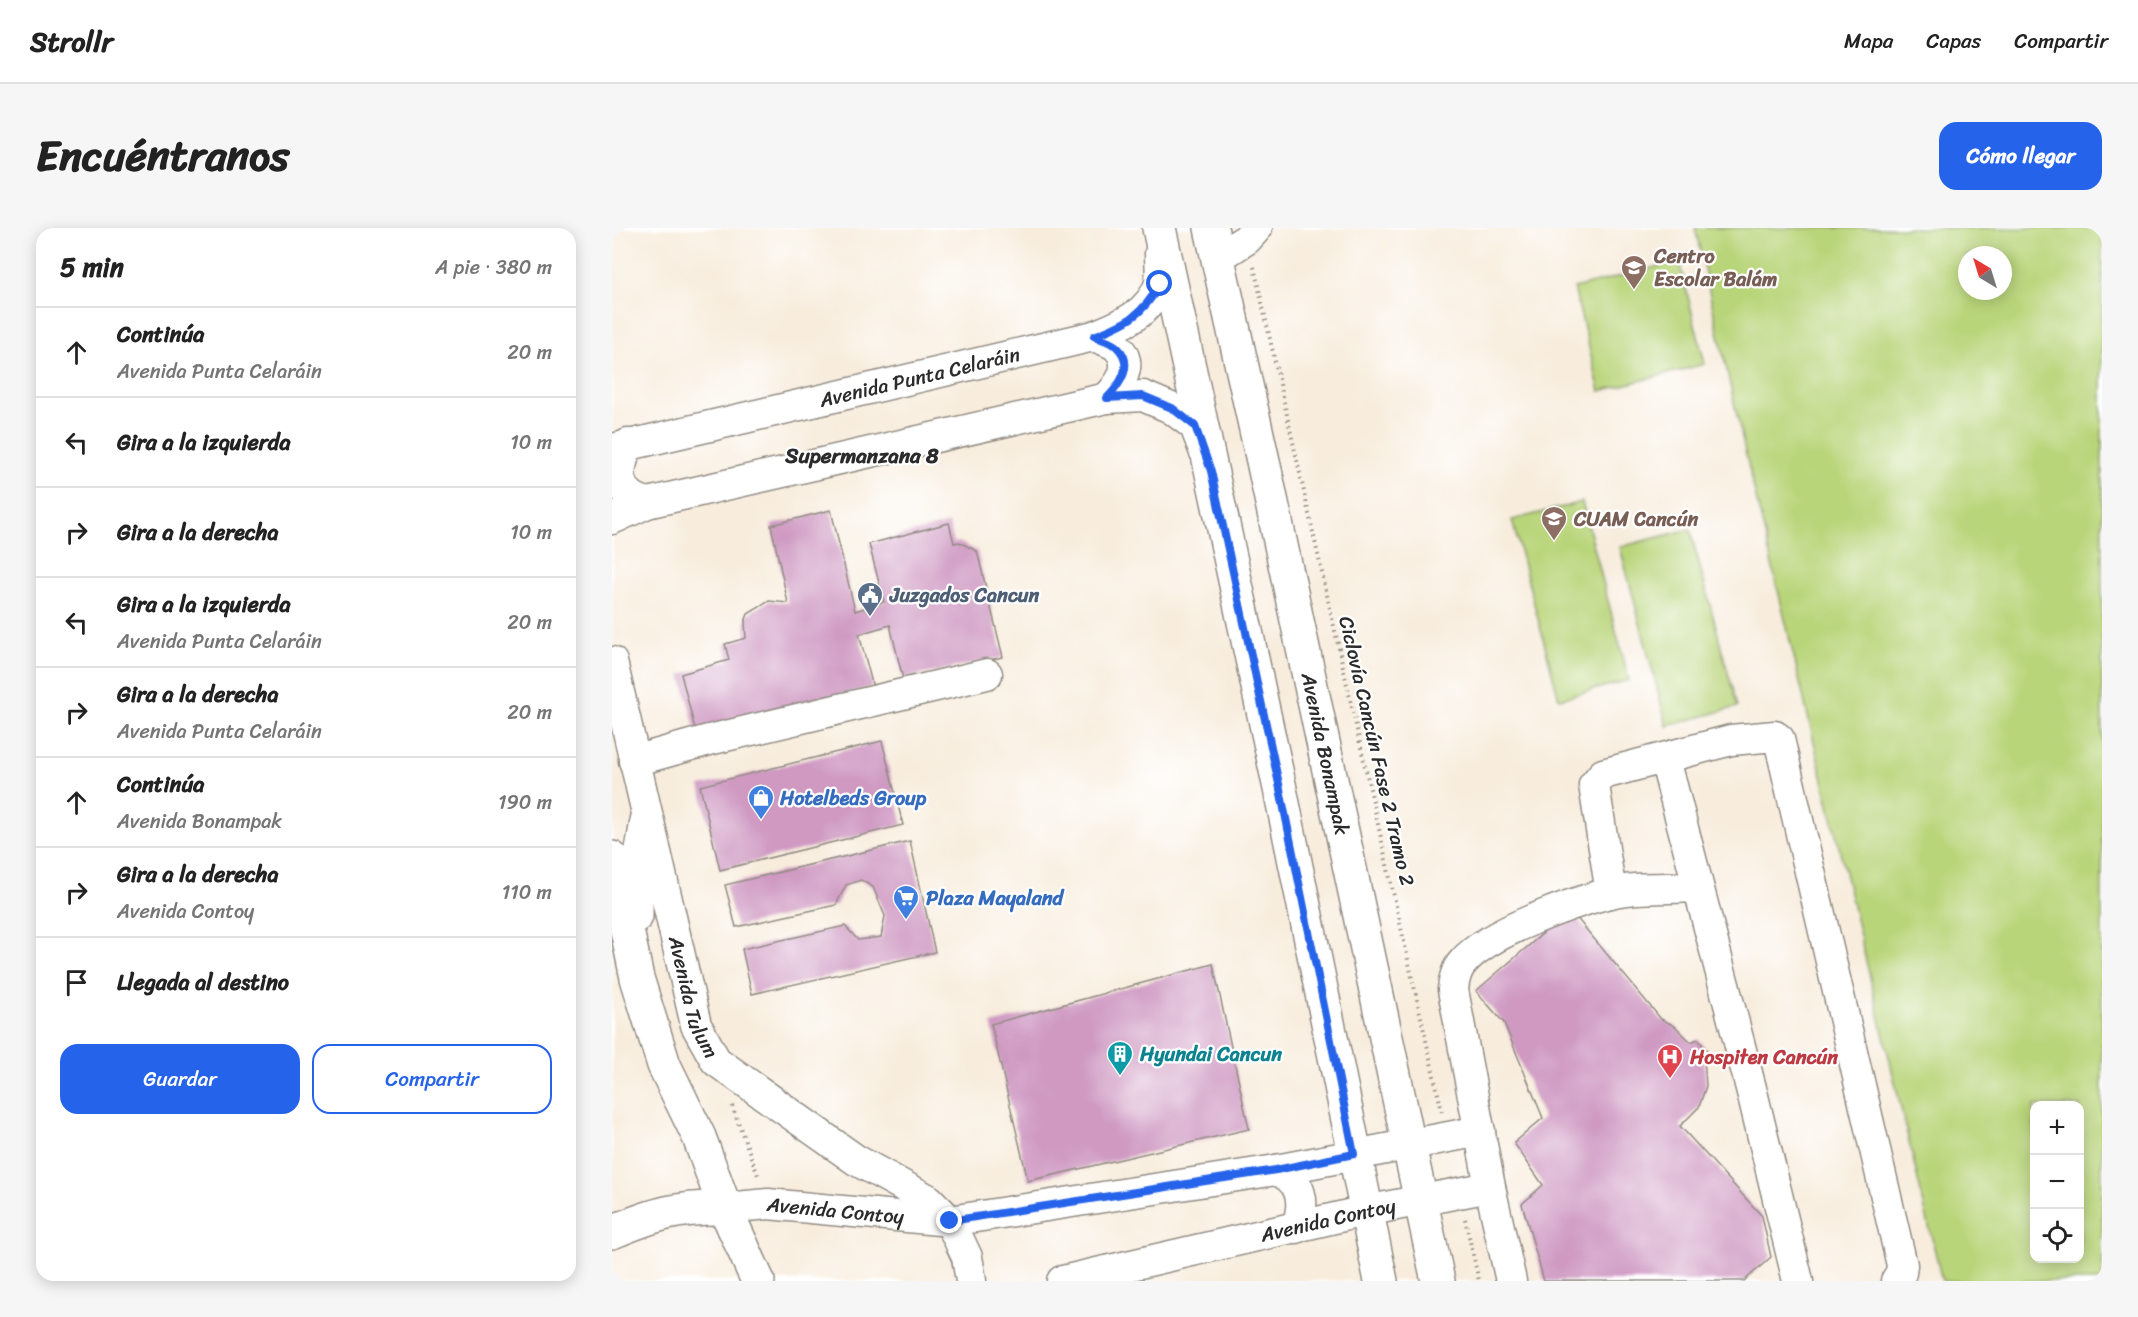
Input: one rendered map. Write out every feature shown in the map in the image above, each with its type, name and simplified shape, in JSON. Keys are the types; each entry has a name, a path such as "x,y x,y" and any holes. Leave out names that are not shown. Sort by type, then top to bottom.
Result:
{"main road":[{"path":"1160,231 1279,784 1381,1281"},
{"name":"Avenida Bonampak","path":"1214,243 1438,1281"},
{"path":"637,978 636,886 647,821"},
{"path":"612,858 637,978 664,1065 699,1137 725,1208 758,1281"},
{"path":"612,1232 651,1215 688,1207 725,1208"}],"street":[{"name":"Avenida Punta Celaráin","path":"620,447 1094,336 1128,322 1148,305 1160,284 1160,231"},
{"path":"1214,243 1252,233"},
{"path":"1094,336 1117,347 1125,363 1122,382 1107,398"},
{"path":"612,519 646,503 1107,398 1143,396 1172,408 1195,426 1211,471"},
{"path":"620,447 621,482 632,498 646,503"},
{"name":"Avenida Tulum","path":"612,662 696,1025 716,1061 856,1160 929,1200 950,1221 967,1257 971,1281"},
{"path":"634,761 709,740 987,674"},
{"path":"1611,893 1594,785 1597,778 1603,774 1731,740 1775,736 1779,739 1902,1264 1902,1273 1896,1281"},
{"path":"1665,759 1696,887 1753,1096 1798,1281"},
{"path":"1511,1281 1490,1186 1453,990 1455,976 1464,960 1494,939 1536,919 1611,893 1696,887"},
{"name":"Avenida Contoy","path":"725,1208 768,1204 950,1221 1276,1170 1480,1131"},
{"path":"1276,1170 1291,1178 1301,1193 1302,1213 1296,1228"},
{"name":"Avenida Contoy","path":"1062,1281 1365,1211 1490,1186"}],"path":[{"name":"Ciclovía Cancún Fase 2 Tramo 2","path":"1252,233 1448,1137"},
{"path":"732,1105 768,1204"},
{"path":"1459,1191 1479,1281"}],"green space":[{"path":"1695,228 2102,228 2102,1281 1942,1281 1744,447"},
{"path":"1679,261 1705,364 1600,391 1574,288"},
{"path":"1582,502 1629,680 1559,699 1512,520"},
{"path":"1690,529 1737,707 1667,726 1620,547"}],"building":[{"name":"Juzgados Cancun","path":"831,510 855,611 884,602 869,544 949,523 954,543 959,542 977,551 1003,657 903,679 890,625 859,634 873,687 696,733 681,674 729,660 725,644 746,638 745,622 748,614 769,601 788,603 771,525"},
{"path":"882,741 903,825 720,870 700,786"},
{"name":"Plaza Mayaland","path":"910,841 935,952 752,994 742,949 845,926 858,940 881,937 885,916 873,887 861,880 846,885 836,905 736,927 725,885"},
{"path":"1570,910 1661,1019 1675,1026 1691,1042 1698,1039 1709,1053 1704,1058 1706,1086 1699,1107 1680,1126 1762,1216 1771,1257 1744,1281 1544,1281 1522,1204 1543,1185 1514,1143 1543,1118 1504,1023 1476,991"},
{"name":"Hyundai Cancun","path":"1213,964 1249,1129 1028,1181 991,1024"}],"place":[{"name":"Centro Escolar Balám","path":"1634,291"},
{"name":"CUAM Cancún","path":"1554,542"},
{"name":"Juzgados Cancun","path":"870,618"},
{"name":"Hotelbeds Group","path":"761,821"},
{"name":"Plaza Mayaland","path":"906,921"},
{"name":"Hyundai Cancun","path":"1120,1077"},
{"name":"Hospiten Cancún","path":"1670,1080"}],"district":[{"name":"Supermanzana 8","path":"862,456"}],"route":[{"path":"950,1221 1276,1170 1354,1154 1279,784 1211,471 1195,426 1172,408 1143,396 1107,398 1122,382 1125,363 1117,347 1094,336 1128,322 1148,305 1160,284"}]}
